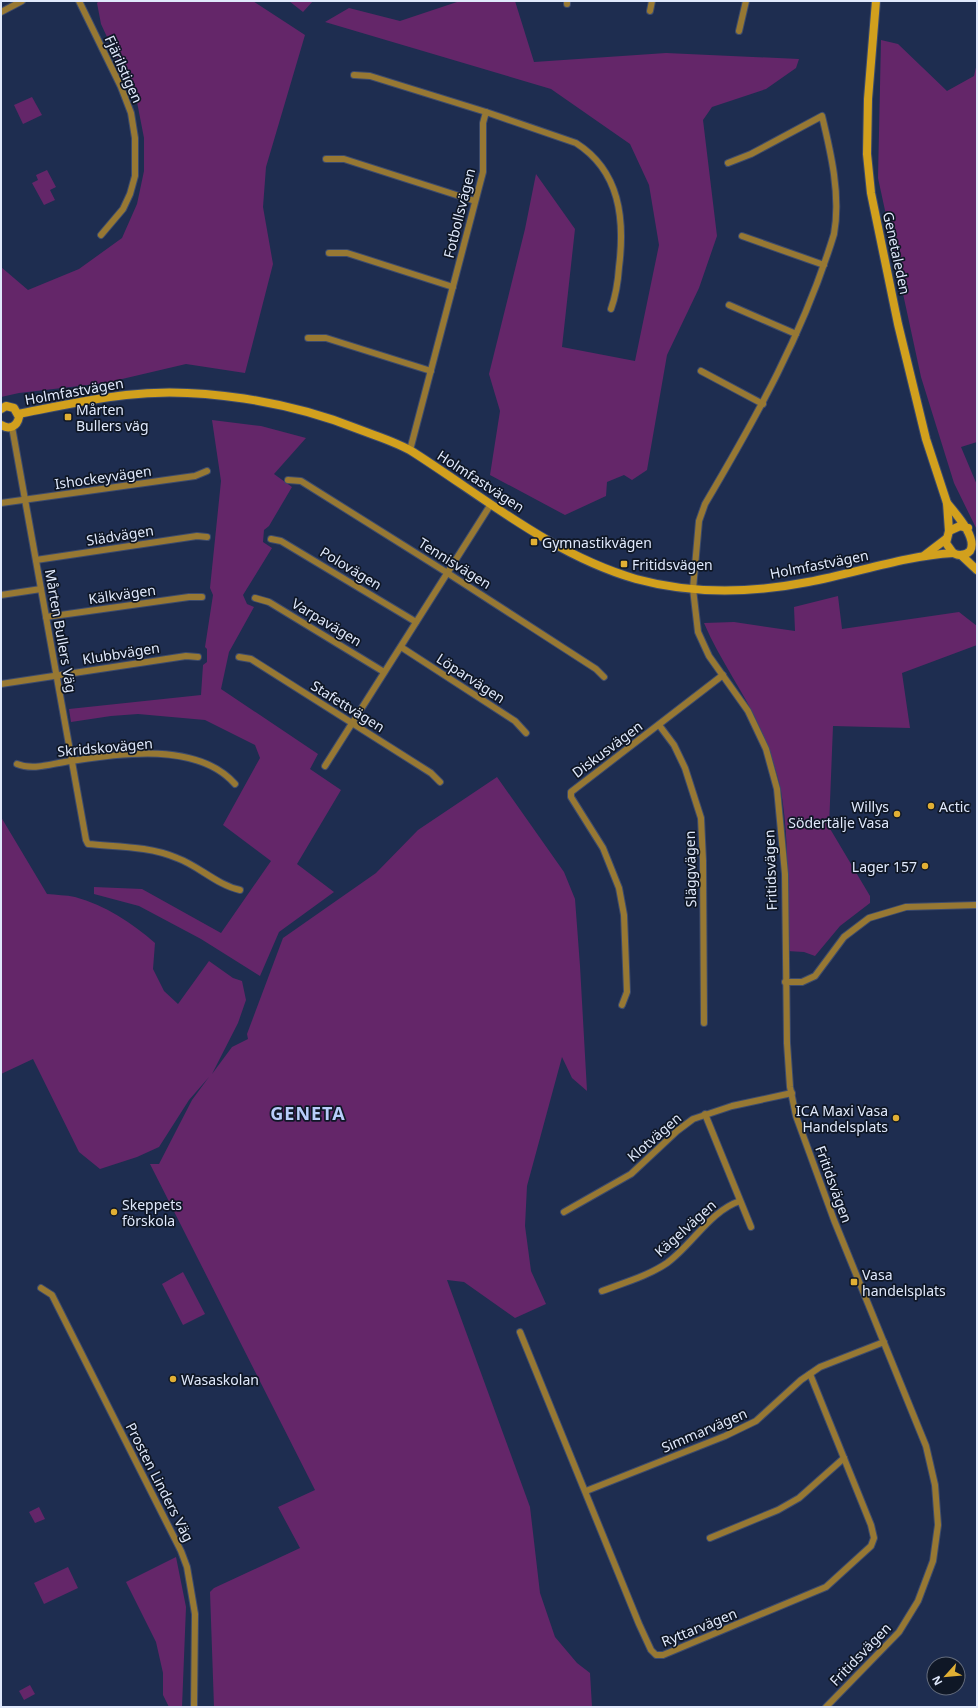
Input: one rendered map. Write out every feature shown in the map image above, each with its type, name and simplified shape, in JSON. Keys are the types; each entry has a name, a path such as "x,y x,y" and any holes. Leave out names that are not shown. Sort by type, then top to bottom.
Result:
{"street":[{"path":"1,12 22,1"},
{"name":"Fjärilstigen","path":"79,1 122,87 131,113 135,138 135,176 130,194 123,209 101,235"},
{"path":"650,11 652,1"},
{"path":"739,32 746,1"},
{"name":"Genetaleden","path":"876,1 868,99 867,154 871,193 898,324 926,439 948,503 947,547 977,570"},
{"path":"354,75 370,76 486,112 576,143 587,150 597,160 609,178 620,208 622,244 616,296 611,309"},
{"name":"Fotbollsvägen","path":"410,450 482,172 483,123 486,112"},
{"name":"Fritidsvägen","path":"728,163 751,154 822,116 828,145 836,204 834,234 824,265 789,353 763,404 705,504 699,521 693,589 698,632 709,656 748,711 766,749 777,789 785,874 785,982 787,1044 796,1116 834,1220 926,1446 935,1484 938,1525 933,1561 918,1601 900,1632 826,1707"},
{"path":"326,159 344,159 475,202"},
{"path":"742,236 824,265"},
{"path":"329,253 348,253 453,287"},
{"path":"729,305 796,334"},
{"path":"308,338 326,338 431,371"},
{"path":"701,371 763,404"},
{"name":"Holmfastvägen","path":"18,414 127,395 157,393 253,399 292,408 344,424 410,450 553,543 596,566 637,579 693,589 760,588 807,582 925,555 957,554"},
{"path":"1,409 10,406 18,414 18,421 12,427 6,428 1,425"},
{"name":"Mårten Bullers Väg","path":"12,427 86,840 88,844 152,850 176,857 194,866 229,888 240,890"},
{"name":"Ishockeyvägen","path":"1,503 195,476 207,471"},
{"name":"Tennisvägen","path":"288,480 301,482 446,572 596,670 604,677"},
{"name":"Genetaleden","path":"948,503 974,534 976,550 969,553 957,554"},
{"path":"325,766 401,647 446,572 491,504"},
{"path":"948,535 960,526 968,528"},
{"name":"Holmfastvägen","path":"925,555 948,535"},
{"name":"Slädvägen","path":"36,560 197,536 207,536"},
{"name":"Polovägen","path":"271,539 281,541 416,622"},
{"path":"1,595 41,589"},
{"name":"Kälkvägen","path":"46,617 189,597 202,597"},
{"name":"Varpavägen","path":"255,598 270,602 384,672"},
{"name":"Löparvägen","path":"401,647 515,721 526,733"},
{"name":"Klubbvägen","path":"1,684 186,656 198,657"},
{"name":"Stafettvägen","path":"239,657 251,659 432,773 440,782"},
{"name":"Diskusvägen","path":"622,1005 626,992 624,915 619,888 603,848 571,797 571,792 578,785 723,675"},
{"name":"Släggvägen","path":"659,725 674,745 685,768 701,818 703,861 704,1023"},
{"name":"Skridskovägen","path":"17,764 27,768 72,760 153,753 186,757 212,766 226,774 235,784"},
{"path":"785,982 802,982 815,976 844,937 869,918 906,907 977,905"},
{"name":"Klotvägen","path":"564,1212 631,1174 677,1131 693,1119 732,1106 792,1093"},
{"path":"705,1114 751,1227"},
{"name":"Kägelvägen","path":"602,1291 650,1272 667,1263 721,1211 740,1200"},
{"name":"Prosten Linders Väg","path":"41,1288 52,1295 182,1551 187,1567 195,1614 194,1707"},
{"name":"Ryttarvägen","path":"520,1332 651,1650 656,1655 663,1655 826,1587 862,1556 871,1546 874,1538 872,1531 810,1374"},
{"name":"Simmarvägen","path":"586,1491 725,1436 756,1421 810,1374 820,1368 884,1342"},
{"path":"710,1538 778,1510 799,1498 844,1458"}],"shaded area":[{"path":"99,1 253,1 305,35 266,167 263,207 273,264 245,373 186,364 105,383 19,393 1,397 1,267 28,290 79,269 122,238 137,204 144,171 144,138 137,102 101,24 97,3"},
{"path":"289,1 313,1 303,12"},
{"path":"460,1 515,1 534,62 666,53 799,59 796,68 766,89 712,107 703,120 717,236 699,288 667,355 647,470 632,480 624,475 607,482 606,496 565,515 490,475 500,411 489,374 525,229 536,174 575,229 562,347 635,361 659,245 649,185 630,144 551,89 325,22 349,8 400,21"},
{"path":"881,40 898,44 947,91 974,76 977,63 977,442 961,447 977,485 977,530 954,483 921,377 878,178"},
{"path":"32,97 42,115 23,124 14,105"},
{"path":"47,170 56,187 50,190 55,200 44,205 32,183 38,180 36,175"},
{"path":"212,420 261,426 306,438 274,474 292,487 269,526 264,530 263,542 272,548 243,595 247,604 254,607 229,652 221,689 318,754 310,769 341,790 297,864 334,892 279,932 260,976 201,939 139,906 94,894 94,887 142,889 221,933 271,861 223,825 260,758 255,745 205,720 138,714 111,716 71,722 69,709 201,695 203,665 207,662 207,649 205,647 213,595 210,588 221,481"},
{"path":"838,596 842,629 959,612 977,626 977,645 902,673 910,728 833,726 829,827 870,896 870,903 840,926 815,956 804,952 787,951 787,851 780,784 770,752 755,716 717,651 704,623 734,622 795,631 794,607"},
{"path":"497,777 564,872 575,899 587,1091 572,1078 562,1057 527,1186 525,1226 531,1271 546,1304 515,1318 464,1282 447,1280 530,1507 540,1593 555,1637 577,1663 590,1673 592,1707 214,1707 210,1592 214,1588 300,1548 278,1507 315,1490 150,1164 159,1164 192,1100 209,1077 189,1100 159,1147 137,1157 100,1169 79,1152 33,1059 1,1074 1,817 47,894 65,895 86,900 118,916 137,928 155,943 153,969 164,991 178,1004 209,961 233,978 242,981 246,1000 238,1023 212,1074 232,1047 248,1039 247,1034 283,938 376,873 418,830"},
{"path":"183,1272 205,1314 183,1325 162,1284"},
{"path":"39,1507 45,1519 35,1523 29,1512"},
{"path":"176,1557 186,1607 182,1707 169,1707 163,1695 163,1673 156,1642 126,1582"},
{"path":"68,1567 78,1588 44,1604 34,1583"},
{"path":"30,1685 35,1694 24,1700 19,1691"}],"place":[{"name":"Mårten Bullers väg","path":"68,417"},
{"name":"Gymnastikvägen","path":"534,542"},
{"name":"Fritidsvägen","path":"624,564"},
{"name":"Actic","path":"931,806"},
{"name":"Willys Södertälje Vasa","path":"897,814"},
{"name":"Lager 157","path":"925,866"},
{"name":"ICA Maxi Vasa Handelsplats","path":"896,1118"},
{"name":"Skeppets förskola","path":"114,1212"},
{"name":"Vasa handelsplats","path":"854,1282"},
{"name":"Wasaskolan","path":"173,1379"}],"district":[{"name":"GENETA","path":"308,1113"}]}
